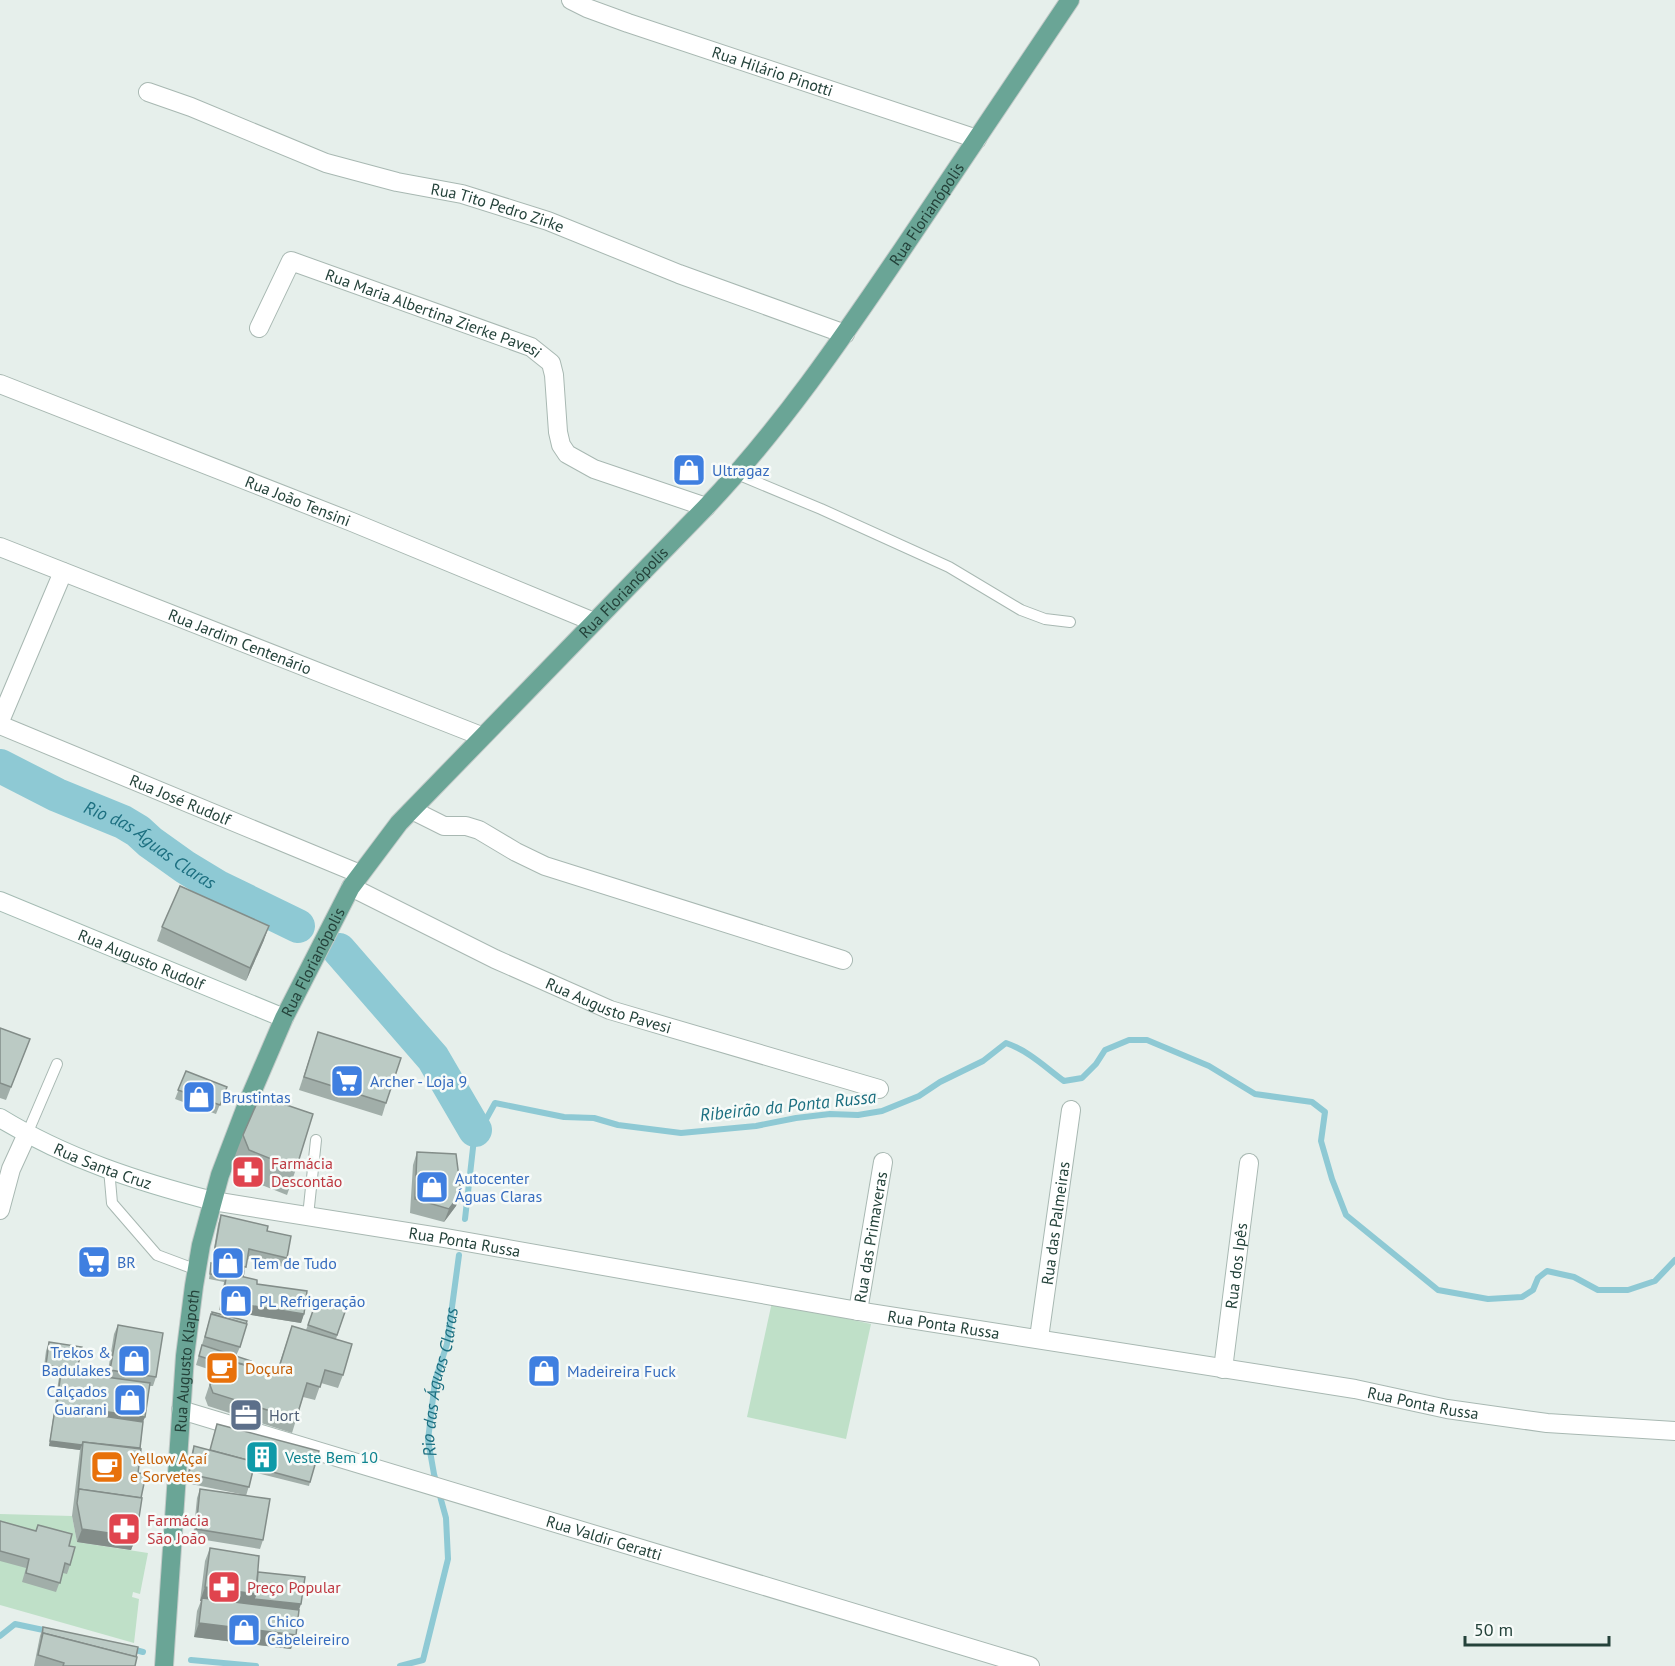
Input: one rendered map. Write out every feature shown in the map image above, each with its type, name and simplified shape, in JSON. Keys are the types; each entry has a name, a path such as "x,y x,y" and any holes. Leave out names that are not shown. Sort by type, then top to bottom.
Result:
{"main road":[{"name":"Rua Florianópolis","path":"213,1201 247,1104 284,1018 355,881 412,810 481,736 706,507 788,413 845,334 1070,0"},
{"name":"Rua Augusto Klapoth","path":"164,1666 181,1410 192,1348 197,1270 213,1201"}],"street":[{"name":"Rua Hilário Pinotti","path":"572,0 628,23 977,139"},
{"path":"597,0 628,23"},
{"name":"Rua Tito Pedro Zirke","path":"148,92 191,107 326,163 386,180 462,194 519,211 679,274 845,334"},
{"name":"Rua Maria Albertina Zierke Pavesi","path":"259,328 291,261 531,347 551,363 558,432 561,445 567,454 594,469 706,507"},
{"name":"Rua João Tensini","path":"0,384 352,522 594,622"},
{"name":"Rua Jardim Centenário","path":"0,547 481,736"},
{"name":"Rua José Rudolf","path":"63,572 0,723 355,881"},
{"path":"412,810 444,826 466,826 479,830 545,866 843,960"},
{"name":"Rua Augusto Pavesi","path":"355,881 495,959 610,1010 879,1089"},
{"name":"Rua Augusto Rudolf","path":"0,901 284,1018"},
{"name":"Rua das Palmeiras","path":"1039,1338 1071,1110"},
{"name":"Rua Santa Cruz","path":"0,1118 27,1134 109,1169 171,1190 213,1201"},
{"path":"0,1210 11,1168 27,1134"},
{"name":"Rua das Primaveras","path":"858,1311 884,1162"},
{"name":"Rua dos Ipês","path":"1223,1369 1249,1162"},
{"name":"Rua Ponta Russa","path":"213,1201 445,1238 858,1311 1355,1389 1447,1409 1547,1423 1675,1431"},
{"name":"Rua Valdir Geratti","path":"181,1410 1030,1666"}],"lane":[{"path":"737,474 831,513 949,567 1020,610 1045,619 1070,622"},
{"path":"27,1134 57,1065"},
{"path":"308,1216 316,1140"},
{"path":"109,1169 112,1203 157,1255 197,1270"}],"green space":[{"path":"772,1302 871,1324 846,1439 747,1417"},
{"path":"0,1514 72,1516 77,1542 148,1553 140,1594 133,1592 132,1597 139,1599 134,1643 0,1605"}],"building":[{"path":"180,886 269,926 250,968 162,927"},
{"path":"0,1028 30,1039 11,1087 0,1083"},
{"name":"Archer - Loja 9","path":"318,1032 401,1058 386,1103 304,1077"},
{"path":"186,1071 227,1087 220,1105 178,1090"},
{"path":"260,1096 313,1114 296,1169 249,1150 243,1135"},
{"name":"Autocenter Águas Claras","path":"417,1152 456,1154 461,1193 449,1209 415,1199"},
{"path":"221,1215 268,1226 267,1231 291,1236 287,1258 249,1249 246,1267 213,1259"},
{"path":"211,1263 244,1271 243,1277 227,1273 225,1277 210,1274"},
{"path":"227,1273 257,1280 257,1284 307,1291 304,1314 222,1301"},
{"path":"317,1299 346,1309 337,1335 308,1325"},
{"path":"212,1312 247,1321 246,1324 212,1314"},
{"path":"211,1314 247,1324 240,1347 205,1337"},
{"path":"118,1325 163,1333 156,1377 110,1370"},
{"path":"292,1326 352,1344 343,1375 325,1370 320,1387 307,1383 296,1419 213,1393 210,1385 219,1358 277,1374"},
{"path":"49,1342 82,1347 77,1370 46,1365"},
{"path":"202,1345 251,1361 250,1366 219,1358 218,1362 199,1356"},
{"path":"61,1371 150,1383 145,1417 57,1405"},
{"path":"55,1409 143,1422 140,1448 50,1441"},
{"name":"Veste Bem 10","path":"217,1424 319,1451 310,1482 254,1467 255,1462 210,1450"},
{"path":"83,1442 141,1449 138,1473 146,1474 141,1498 79,1489 78,1493"},
{"path":"194,1446 255,1462 249,1487 189,1474"},
{"path":"79,1489 142,1498 136,1537 82,1529 77,1503"},
{"path":"200,1489 270,1499 263,1540 196,1529"},
{"path":"0,1521 36,1531 38,1525 72,1534 69,1546 75,1547 70,1565 65,1563 60,1583 26,1573 29,1559 0,1551"},
{"path":"210,1548 259,1556 256,1594 205,1587"},
{"path":"258,1572 305,1577 301,1604 254,1599"},
{"path":"202,1598 299,1610 296,1635 199,1623"},
{"path":"43,1627 138,1647 136,1657 43,1633 42,1638"},
{"path":"43,1633 137,1657 135,1666 63,1666 64,1663 38,1655"}],"waterway":[{"name":"Rio das Águas Claras","path":"0,766 57,795 123,822 185,867 218,887 298,926"},
{"name":"Rio das Águas Claras","path":"339,950 433,1058 475,1130"},
{"name":"Ribeirão da Ponta Russa","path":"465,1219 475,1130 484,1123 495,1103 564,1117 594,1118 618,1125 681,1133 756,1126 796,1118 830,1114 858,1115 882,1111 919,1096 940,1082 983,1061 1006,1043 1029,1055 1064,1081 1082,1078 1096,1064 1105,1050 1129,1040 1147,1040 1209,1066 1255,1094 1312,1102 1325,1112 1321,1141 1346,1215 1438,1290 1488,1299 1522,1297 1533,1290 1538,1278 1547,1271 1574,1277 1598,1290 1628,1290 1655,1281 1675,1260"},
{"name":"Rio das Águas Claras","path":"400,1666 423,1660 448,1559 446,1518 428,1440 435,1381 447,1344 459,1255"},
{"name":"Rio das Águas Claras","path":"0,1636 15,1624 48,1631"},
{"name":"Rio das Águas Claras","path":"132,1649 143,1652"},
{"name":"Rio das Águas Claras","path":"191,1660 256,1666"}],"place":[{"name":"Ultragaz","path":"689,470"},
{"name":"Archer - Loja 9","path":"347,1081"},
{"name":"Brustintas","path":"199,1097"},
{"name":"Farmácia Descontão","path":"248,1172"},
{"name":"Autocenter Águas Claras","path":"432,1187"},
{"name":"BR","path":"94,1262"},
{"name":"Tem de Tudo","path":"228,1263"},
{"name":"PL Refrigeração","path":"236,1301"},
{"name":"Trekos & Badulakes","path":"134,1361"},
{"name":"Doçura","path":"222,1368"},
{"name":"Madeireira Fuck","path":"544,1371"},
{"name":"Calçados Guarani","path":"130,1400"},
{"name":"Hort","path":"246,1415"},
{"name":"Veste Bem 10","path":"262,1457"},
{"name":"Yellow Açaí e Sorvetes","path":"107,1467"},
{"name":"Farmácia São João","path":"124,1529"},
{"name":"Preço Popular","path":"224,1587"},
{"name":"Chico Cabeleireiro","path":"244,1630"}]}
